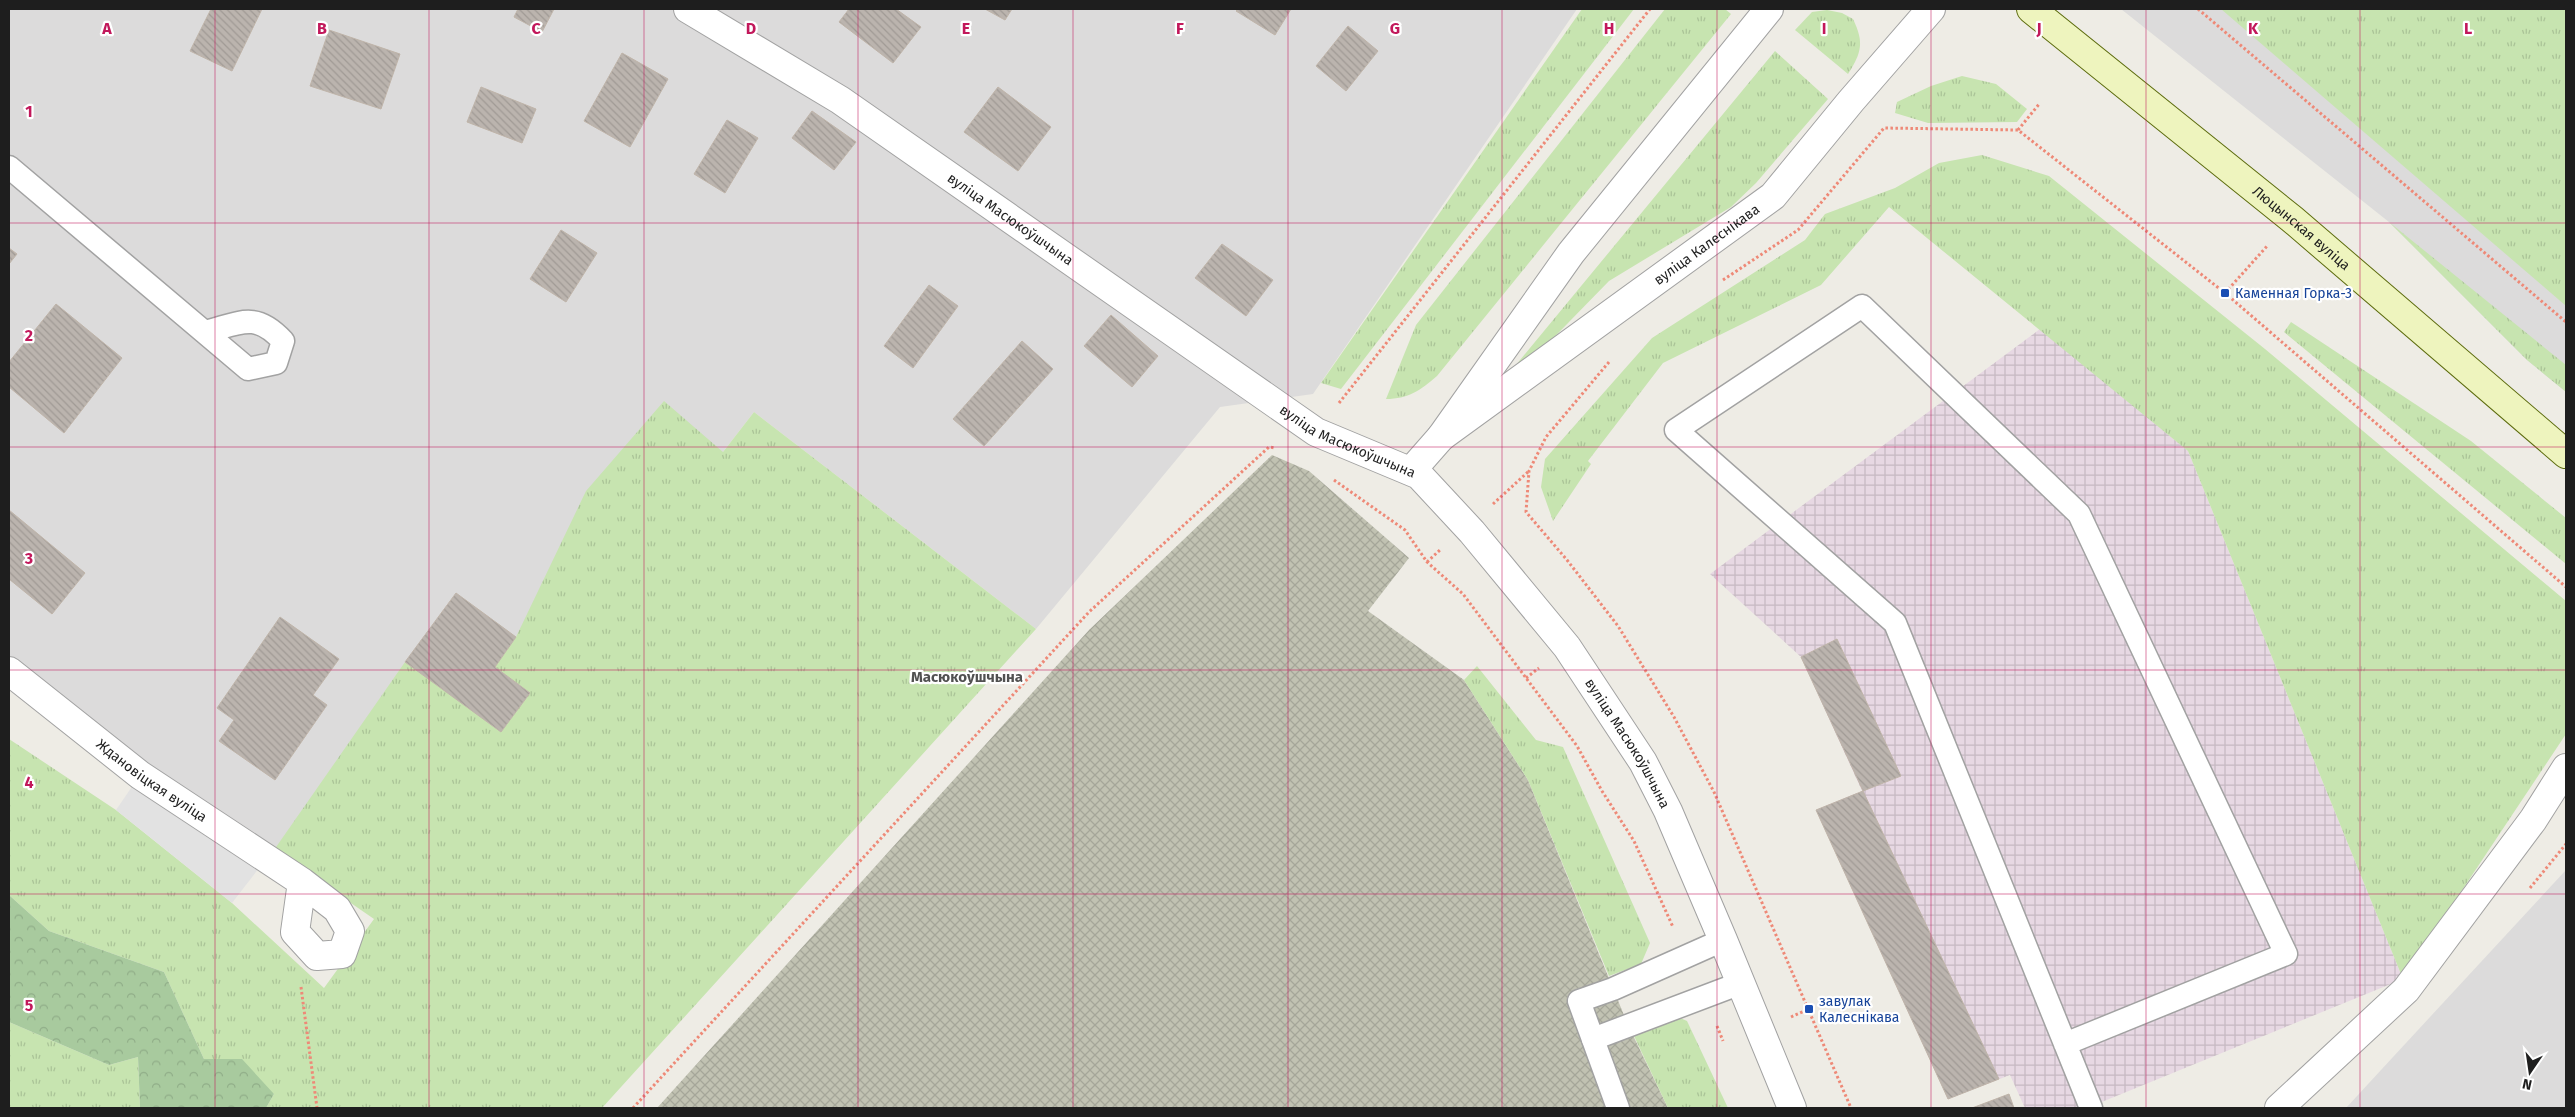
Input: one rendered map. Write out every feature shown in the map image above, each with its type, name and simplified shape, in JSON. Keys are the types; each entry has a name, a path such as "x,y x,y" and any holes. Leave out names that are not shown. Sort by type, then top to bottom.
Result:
{"main road":[{"name":"Люцынская вуліца","path":"2031,9 2292,219 2566,454"}],"street":[{"name":"вуліца Масюкоўшчына","path":"688,9 840,100 1316,432 1412,470 1472,532 1567,647 1596,688 1643,762 1668,811 1792,1108"},
{"name":"вуліца Калеснікава","path":"1412,470 1441,437 1571,253 1769,9"},
{"name":"вуліца Калеснікава","path":"1441,437 1773,196 1850,101 1931,9"},
{"name":"Ждановіцкая вуліца","path":"9,670 140,775 302,882 337,910 350,931 342,954 317,956 295,932"},
{"path":"2279,1108 2406,990 2533,820 2566,768"},
{"path":"295,932 302,882"}],"lane":[{"path":"9,166 205,332"},
{"path":"2065,1044 2286,954 2079,514 1862,306 1676,430 1895,623 2065,1044 2091,1108"},
{"path":"1618,1108 1579,1001 1613,989 1723,940"},
{"path":"1592,1039 1741,983"}],"path":[{"path":"633,1108 1089,612 1269,447 1297,454 1650,9"},
{"path":"2198,9 2566,322"},
{"path":"2040,103 2018,130 2225,293 2566,586"},
{"path":"2225,293 2292,219"},
{"path":"1333,479 1405,530 1427,562 1463,594 1577,746"},
{"path":"1770,919 1850,1108"},
{"path":"295,932 317,1108"}],"shaded area":[{"path":"9,9 1577,9 1313,394 1220,407 1036,629 754,412 723,452 516,637 495,667 530,693 501,732 274,850 266,859 9,658"},
{"path":"2121,9 2566,9 2566,392 2527,360 2389,222"},
{"path":"2040,329 2188,451 2403,979 2087,1108 2025,1108 2010,1075 1948,1099 1816,810 1862,791 1801,657 1710,574"},
{"path":"1272,455 1309,471 1409,558 1368,611 1464,680 1528,780 1628,1025 1668,1108 657,1108 1089,630"},
{"path":"140,775 266,859 232,903 116,810"},
{"path":"2566,870 2566,1108 2346,1108 2381,1070"}],"green space":[{"path":"1582,9 1634,9 1341,389 1321,383"},
{"path":"1665,9 1725,9 1731,14 1437,376 1414,393 1394,399 1386,399 1416,325"},
{"path":"2221,9 2566,9 2566,306"},
{"path":"1827,10 1842,13 1853,19 1857,27 1860,41 1859,53 1848,74 1795,30 1812,12"},
{"path":"1775,51 1828,99 1756,183 1731,207 1609,281 1528,364 1511,371"},
{"path":"1962,76 1996,84 2027,109 2017,122 1928,123 1895,113 1897,102 1931,86"},
{"path":"1982,155 2049,176 2265,349 2566,601 2566,734 2403,979 2188,451 1889,207 1821,285 1663,363 1588,461 1591,464 1553,521 1541,487 1545,459 1652,338 1805,240 1825,214 1895,188 1939,163"},
{"path":"2389,222 2566,365 2566,392 2527,360"},
{"path":"2291,322 2471,441 2566,518 2566,564 2284,332"},
{"path":"664,401 723,452 754,412 1036,629 602,1108 266,1108 274,1094 204,1059 164,972 49,931 9,895 9,739 116,810 232,903 324,988 374,919 274,850 405,662 501,732 530,693 495,667 516,637 586,491"},
{"path":"1477,666 1536,740 1563,747 1650,943 1641,964 1609,976 1528,780 1464,680"},
{"path":"9,895 49,931 164,972 204,1059 242,1059 274,1094 266,1108 140,1108 138,1057 109,1065 9,1022"},
{"path":"1678,1017 1687,1021 1728,1108 1668,1108 1634,1036"},
{"path":"9,1022 109,1065 138,1057 140,1108 9,1108"}],"building":[{"path":"211,9 262,9 232,71 190,51"},
{"path":"518,9 554,9 542,32 514,17"},
{"path":"849,9 896,9 921,27 893,63 839,22"},
{"path":"985,9 1012,9 1005,20"},
{"path":"1238,9 1291,9 1275,35 1236,11"},
{"path":"1348,26 1378,51 1346,91 1316,66"},
{"path":"329,30 400,54 381,109 310,86"},
{"path":"622,53 668,79 630,147 584,121"},
{"path":"481,87 536,109 522,143 467,122"},
{"path":"998,87 1051,127 1018,171 964,132"},
{"path":"812,111 856,142 834,170 792,138"},
{"path":"727,120 758,138 725,193 694,174"},
{"path":"561,230 597,253 566,302 530,279"},
{"path":"1222,244 1273,280 1246,316 1195,278"},
{"path":"9,248 17,254 9,264"},
{"path":"929,285 958,306 913,368 884,346"},
{"path":"56,304 122,358 64,433 9,387 9,362"},
{"path":"1111,315 1158,356 1132,387 1084,346"},
{"path":"1022,341 1053,369 984,446 953,419"},
{"path":"9,510 85,573 52,614 9,579"},
{"path":"456,593 516,637 495,667 530,693 501,732 405,662"},
{"path":"280,617 339,659 313,695 327,705 275,780 219,741 234,720 217,708"},
{"path":"1837,639 1901,776 1863,791 1801,657"},
{"path":"1863,791 1999,1079 1948,1099 1816,810"},
{"path":"2009,1094 2014,1108 1972,1108"}],"place":[{"name":"Каменная Горка-3","path":"2225,293"},
{"name":"завулак Калеснікава","path":"1809,1009"}],"district":[{"name":"Масюкоўшчына","path":"967,677"}]}
